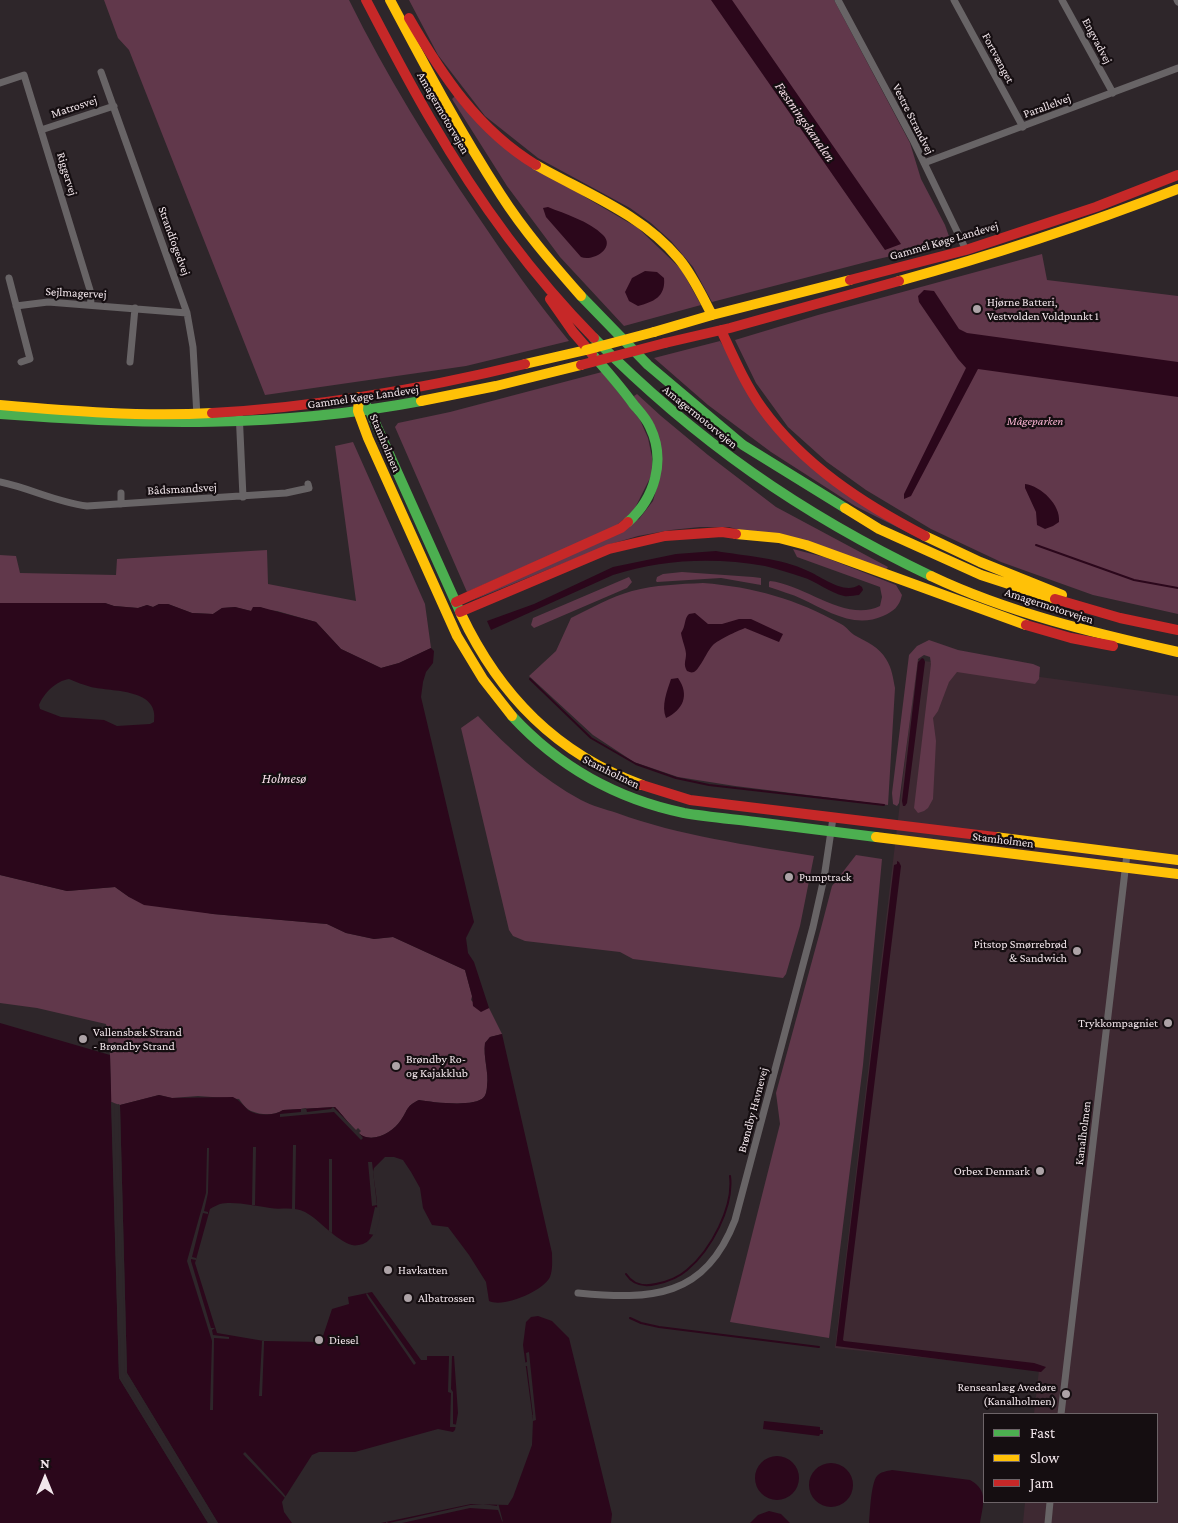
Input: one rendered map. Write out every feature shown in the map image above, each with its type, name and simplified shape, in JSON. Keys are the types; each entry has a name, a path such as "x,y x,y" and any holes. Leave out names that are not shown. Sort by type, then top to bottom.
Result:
{"main road":[{"name":"Amagermotorvejen","path":"366,0 441,138 493,216 526,261 590,335 638,382 687,425 752,474 813,514 870,547 962,590 1064,626 1178,654"},
{"name":"Amagermotorvejen","path":"390,0 462,134 502,197 549,259 596,313 648,365 694,406 743,445 879,529 981,575 1082,608 1178,630"},
{"path":"398,0 434,61 460,99 482,123 514,151 552,175 625,213 657,235 676,254 693,278 750,388 763,408 803,453 839,484 892,518 984,563 1067,596 1157,626"},
{"name":"Gammel Køge Landevej","path":"0,414 91,421 197,419 239,411 390,393 464,380 565,356 712,315 966,250 1096,207 1178,176"},
{"name":"Gammel Køge Landevej","path":"0,405 239,422 363,410 463,394 721,330 984,257 1098,220 1178,189"},
{"path":"446,612 456,602 620,528 633,518 643,506 651,493 656,478 658,462 656,446 652,431 645,417 625,391 565,323 526,261"},
{"name":"Stamholmen","path":"359,397 368,438 468,658 480,677 512,717 546,749 592,780 649,804 685,813 1178,874"},
{"name":"Stamholmen","path":"363,410 460,612 491,670 523,709 553,737 600,768 626,781 656,792 690,800 1178,860"},
{"path":"446,612 460,612 610,550 665,536 722,532 769,537 806,545 1011,620 1071,638 1163,654 1178,654"}],"street":[{"name":"Vestre Strandvej","path":"838,0 913,140 966,250"},
{"name":"Fortvænget","path":"954,0 1023,127"},
{"name":"Engvadvej","path":"1062,0 1113,94"},
{"name":"Parallelvej","path":"924,163 1113,94 1178,68"},
{"name":"Strandfogedvej","path":"101,72 187,313 193,347 197,419"},
{"name":"Riggervej","path":"0,83 24,75 90,290 91,304"},
{"name":"Matrosvej","path":"41,130 114,106"},
{"path":"9,278 30,359 21,362"},
{"name":"Sejlmagervej","path":"16,306 48,302 187,313"},
{"path":"130,362 135,308"},
{"path":"239,411 243,497"},
{"name":"Bådsmandsvej","path":"0,482 18,486 54,500 87,506 286,493 309,488 308,484"},
{"path":"121,493 121,504"},
{"name":"Brøndby Havnevej","path":"578,1293 640,1296 659,1294 676,1288 707,1267 729,1237 813,927 824,878 833,818"},
{"name":"Kanalholmen","path":"1061,1413 1127,854"},
{"path":"1048,1523 1050,1503"}],"shaded area":[{"path":"917,660 1178,696 1178,1523 1023,1523 1025,1503 1158,1503 1158,1413 1034,1413 1039,1370 835,1348"}],"green space":[{"path":"104,0 349,0 393,83 442,163 510,263 569,341 466,366 265,395 129,50 118,38"},
{"path":"409,0 834,0 910,143 921,179 945,225 951,242 712,302 693,267 671,241 651,223 630,208 538,158 485,116 438,55"},
{"path":"455,96 462,106 585,197 638,228 681,269 701,305 624,326 560,257 507,186 452,99"},
{"name":"Mågeparken","path":"1042,254 1047,280 1178,296 1178,614 1093,595 1001,562 931,529 866,490 827,462 788,427 756,383 735,340 818,315"},
{"path":"720,341 781,436 919,538 855,506 771,452 708,405 654,358"},
{"path":"602,372 640,420 648,438 652,457 652,474 634,510 616,526 467,592 395,427 398,423 450,412"},
{"path":"637,394 708,455 776,507 888,567 886,570 729,527 700,527 638,536 611,544 471,601 639,519 653,501 659,480 662,457 634,396"},
{"path":"353,442 425,604 431,648 399,663 381,668 341,649 316,622 260,607 251,611 235,607 222,608 213,614 192,613 168,604 159,604 153,607 147,605 138,608 114,606 105,603 0,603 0,555 16,556 20,573 116,575 117,559 267,550 268,584 356,601 335,446"},
{"path":"793,549 824,557 896,585 902,595 898,606 883,616 862,621 841,617 798,597 769,587 770,581 784,584 840,607 854,610 867,610 880,606 882,597 880,587 797,557"},
{"path":"682,572 761,578 761,585 721,578 656,581 657,577 663,574"},
{"path":"629,577 632,582 627,588 534,628 531,625 533,618"},
{"path":"703,583 757,591 791,601 843,625 883,655 891,669 895,688 888,805 678,777 634,762 593,735 529,676 556,651 571,618 624,593 659,586"},
{"path":"929,640 958,650 1033,664 1040,667 1039,679 1035,684 957,672 949,682 938,711 933,718 936,741 933,799 928,808 918,813 914,808 931,664 930,657 924,655 918,659 899,803 897,806 893,804 892,793 909,655 917,646"},
{"path":"478,716 501,740 539,773 567,792 590,804 641,821 690,834 814,856 800,926 786,974 783,978 633,959 620,952 525,941 513,936 509,930 461,728"},
{"path":"856,855 882,859 863,1065 829,1338 730,1322 780,1124 776,1093 832,886"},
{"path":"0,875 67,891 115,887 129,897 213,914 327,924 346,933 374,939 393,937 465,970 472,996 471,1000 481,1010 489,1008 502,1034 490,1037 485,1043 487,1089 485,1095 479,1100 463,1103 419,1100 409,1106 394,1128 373,1138 360,1134 335,1107 283,1110 267,1114 249,1110 239,1099 198,1096 172,1098 159,1095 120,1105 111,1102 110,1055 106,1024 37,1008 0,1003"}],"water":[{"name":"Fæstningskanalen","path":"711,0 732,0 901,244 885,250"},
{"path":"548,207 577,218 597,230 606,240 607,245 605,249 597,256 591,258 581,257 546,217 543,208"},
{"path":"645,271 657,272 664,278 663,290 657,298 649,303 638,306 629,301 625,292 632,278"},
{"path":"924,290 934,291 959,329 967,333 1178,362 1178,397 978,369 911,496 904,499 904,494 966,368 919,302 918,296"},
{"path":"1025,484 1037,488 1049,497 1057,509 1059,522 1045,529 1037,525 1036,512"},
{"path":"716,551 786,563 808,571 840,587 853,588 859,585 863,590 859,595 844,596 807,579 765,566 727,561 689,561 650,566 613,575 491,630 487,621 534,604 613,567 676,554"},
{"name":"Holmesø","path":"0,603 105,603 114,606 138,608 147,605 153,607 159,604 168,604 192,613 213,614 222,608 235,607 251,611 253,607 260,607 316,622 341,649 381,668 399,663 431,648 434,651 433,663 426,672 421,697 474,922 466,938 468,953 474,962 489,1008 481,1012 473,1006 465,970 393,937 374,939 346,933 327,924 213,914 144,905 115,887 67,891 0,875","holes":["69,679 91,687 122,691 142,697 150,703 154,711 154,722 150,724 117,726 104,720 61,717 40,709 39,705 47,692 60,682"]},
{"path":"695,613 708,624 722,624 739,619 751,619 783,634 779,642 745,628 742,629 713,645 696,670 690,672 687,671 685,666 686,652 681,633 687,616"},
{"path":"922,658 925,662 907,803 903,806 902,801 918,662"},
{"path":"678,678 684,690 683,701 677,711 666,718 664,704 668,688 671,679"},
{"path":"897,861 901,866 843,1340 1034,1363 1046,1367 1041,1372 836,1346 894,865 897,864"},
{"path":"0,1023 110,1055 119,1378 208,1523 0,1523"},
{"path":"502,1034 552,1253 550,1277 540,1288 532,1293 504,1302 496,1303 489,1301 486,1282 469,1255 448,1227 432,1225 423,1208 420,1188 403,1160 394,1157 385,1157 374,1168 377,1222 375,1232 363,1244 352,1245 346,1242 301,1210 232,1203 220,1204 210,1209 195,1263 217,1333 264,1341 321,1342 332,1309 349,1304 348,1297 372,1292 421,1360 427,1360 427,1356 454,1356 458,1413 453,1432 438,1429 355,1452 319,1452 312,1455 282,1502 284,1512 292,1523 218,1523 127,1373 120,1105 159,1095 172,1098 233,1097 248,1110 261,1114 270,1114 283,1110 335,1107 360,1134 373,1138 394,1128 409,1106 419,1100 463,1103 479,1100 484,1097 487,1081 485,1043 490,1037"},
{"path":"538,1316 552,1321 569,1338 612,1514 611,1523 381,1523 471,1504 508,1505 513,1497 532,1445 533,1420 523,1345 526,1322 531,1317"},
{"path":"764,1421 820,1427 820,1430 823,1430 823,1434 819,1436 763,1429"},
{"path":"777,1456 789,1460 795,1466 799,1478 795,1490 789,1496 777,1500 765,1496 759,1490 755,1478 759,1466 765,1460"},
{"path":"831,1463 843,1467 849,1473 853,1485 849,1497 843,1503 831,1507 819,1503 813,1497 809,1485 813,1473 819,1467"},
{"path":"892,1470 970,1480 980,1488 982,1493 983,1504 980,1523 869,1523 875,1480 880,1474"},
{"path":"769,1511 781,1514 790,1523 750,1523 758,1515"}],"pier":[{"path":"111,1102 114,1103 121,1377 211,1523 208,1523 119,1378"},
{"path":"118,1104 120,1105 127,1373 218,1523 215,1523 125,1373"},
{"path":"333,1107 356,1130 358,1128 361,1131 359,1133 363,1138 361,1140 334,1112 280,1117 280,1114 301,1112 301,1109 306,1108 307,1112 331,1109"},
{"path":"293,1145 296,1145 295,1209 292,1209"},
{"path":"253,1147 256,1147 255,1205 252,1205"},
{"path":"207,1148 209,1148 208,1193 204,1211 208,1212 208,1214 203,1213 192,1257 196,1258 196,1260 191,1259 191,1261 211,1328 215,1328 212,1330 213,1335 229,1337 229,1339 214,1338 213,1410 210,1410 212,1341 187,1261 206,1193"},
{"path":"329,1159 332,1159 332,1233 329,1231"},
{"path":"368,1162 372,1162 377,1205 372,1206"},
{"path":"375,1207 380,1208 375,1235 369,1234"},
{"path":"367,1293 416,1363 414,1365 368,1298"},
{"path":"262,1341 264,1341 264,1344 262,1396 259,1396"},
{"path":"529,1352 536,1420 533,1421 533,1416 531,1417 533,1415 527,1366 524,1366 523,1363 527,1362 526,1353"},
{"path":"449,1356 452,1356 453,1424 458,1425 458,1427 450,1427 451,1393 448,1392"},
{"path":"245,1452 283,1493 285,1498 243,1454"},
{"path":"498,1503 503,1522 498,1510 470,1508 402,1523 389,1523 470,1505 497,1506"}],"waterway":[{"path":"1036,545 1134,580 1178,588"},
{"path":"530,679 591,738 636,764 676,778 709,785 884,805"},
{"path":"626,1274 635,1283 647,1285 668,1281 687,1270 704,1251 719,1227 728,1201 730,1176"},
{"path":"630,1318 641,1323 659,1327 819,1347"}],"traffic: fast":[{"path":"581,296 648,365 743,445 845,508"},
{"path":"594,338 671,410 752,472 794,501 838,527 931,576"},
{"path":"592,354 645,418 655,440 657,452 655,478 645,502 628,522"},
{"path":"359,397 369,409 461,614"},
{"path":"0,414 106,420 211,422 315,416 421,401"},
{"path":"512,716 549,751 569,765 613,790 659,807 711,817 876,837"}],"traffic: slow":[{"path":"390,0 457,123 501,195 529,234 581,296"},
{"path":"536,165 612,206 648,229 679,259 697,286 712,315"},
{"path":"899,281 1039,239 1178,189"},
{"path":"654,332 712,315 850,280"},
{"path":"586,350 654,332"},
{"path":"525,364 586,350"},
{"path":"421,401 496,386 581,365"},
{"path":"359,397 358,411 368,438 457,636 483,679 512,716"},
{"path":"0,405 132,414 212,413"},
{"path":"845,508 879,529 981,575 1055,599"},
{"path":"736,534 779,538 806,545 1026,625"},
{"path":"925,536 980,562 1062,595"},
{"path":"931,576 991,601 1052,621 1178,652"},
{"path":"461,614 476,644 494,671 534,719 583,757 611,772 642,785"},
{"path":"876,837 1178,874"},
{"path":"995,837 1178,860"}],"traffic: jam":[{"path":"366,0 431,120 467,178 506,234 548,288 594,338"},
{"path":"409,18 448,80 463,100 496,135 536,165"},
{"path":"850,280 966,250 1096,207 1178,175"},
{"path":"665,343 730,328 899,281"},
{"path":"550,299 573,332 592,354"},
{"path":"721,330 756,399 778,429 796,448 815,465 857,496 879,511 925,536"},
{"path":"581,365 665,343"},
{"path":"212,413 291,406 369,396 525,364"},
{"path":"456,602 621,528 628,522"},
{"path":"460,612 609,549 665,536 722,532 736,534"},
{"path":"1055,599 1120,618 1178,630"},
{"path":"1026,625 1071,638 1113,646"},
{"path":"642,785 690,800 995,837"}],"place":[{"name":"Hjørne Batteri, Vestvolden Voldpunkt 1","path":"977,309"},
{"name":"Pumptrack","path":"789,877"},
{"name":"Pitstop Smørrebrød & Sandwich","path":"1077,951"},
{"name":"Trykkompagniet","path":"1168,1023"},
{"name":"Vallensbæk Strand - Brøndby Strand","path":"83,1039"},
{"name":"Brøndby Ro- og Kajakklub","path":"396,1066"},
{"name":"Orbex Denmark","path":"1040,1171"},
{"name":"Havkatten","path":"388,1270"},
{"name":"Albatrossen","path":"408,1298"},
{"name":"Diesel","path":"319,1340"},
{"name":"Renseanlæg Avedøre (Kanalholmen)","path":"1066,1394"}]}
